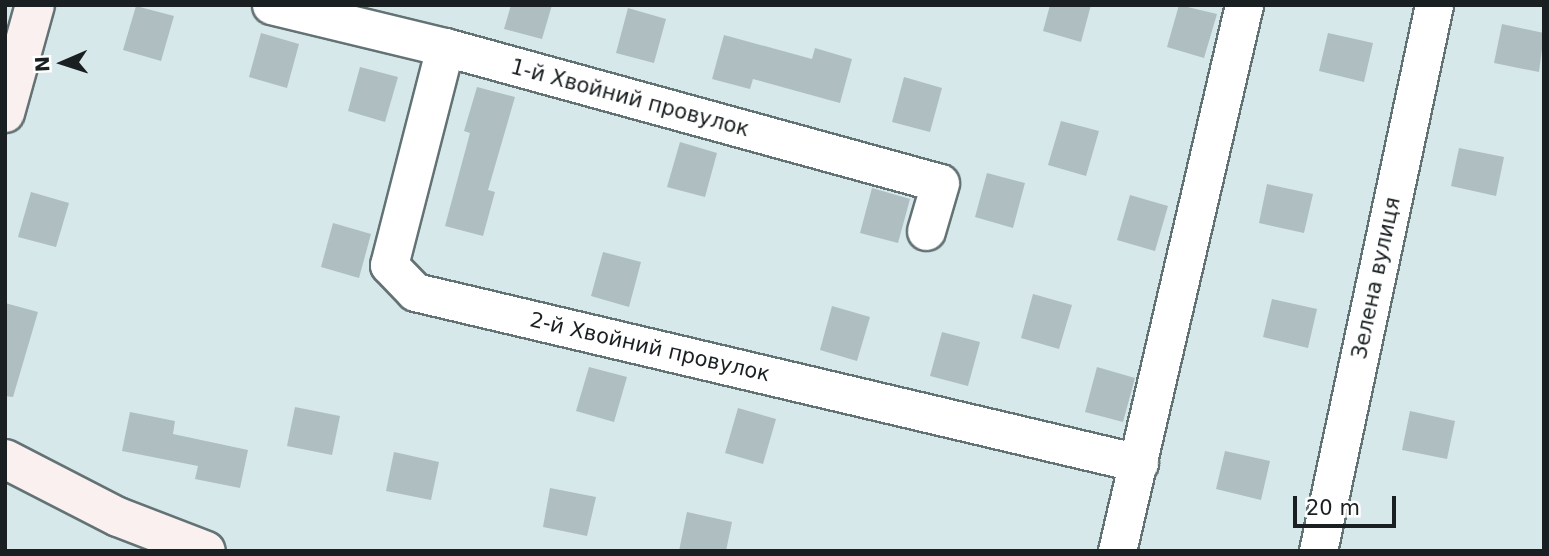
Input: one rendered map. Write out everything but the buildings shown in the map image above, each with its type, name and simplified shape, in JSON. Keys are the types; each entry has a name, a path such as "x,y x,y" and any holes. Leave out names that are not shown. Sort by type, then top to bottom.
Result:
{"main road":[{"path":"5,113 35,5"},
{"path":"5,459 118,517 206,551"}],"street":[{"name":"1-й Хвойний провулок","path":"271,5 445,47 940,183 926,231"},
{"path":"1117,551 1244,5"},
{"name":"Зелена вулиця","path":"1318,551 1434,5"},
{"name":"2-й Хвойний провулок","path":"445,47 389,265 415,292 1139,463"}]}
